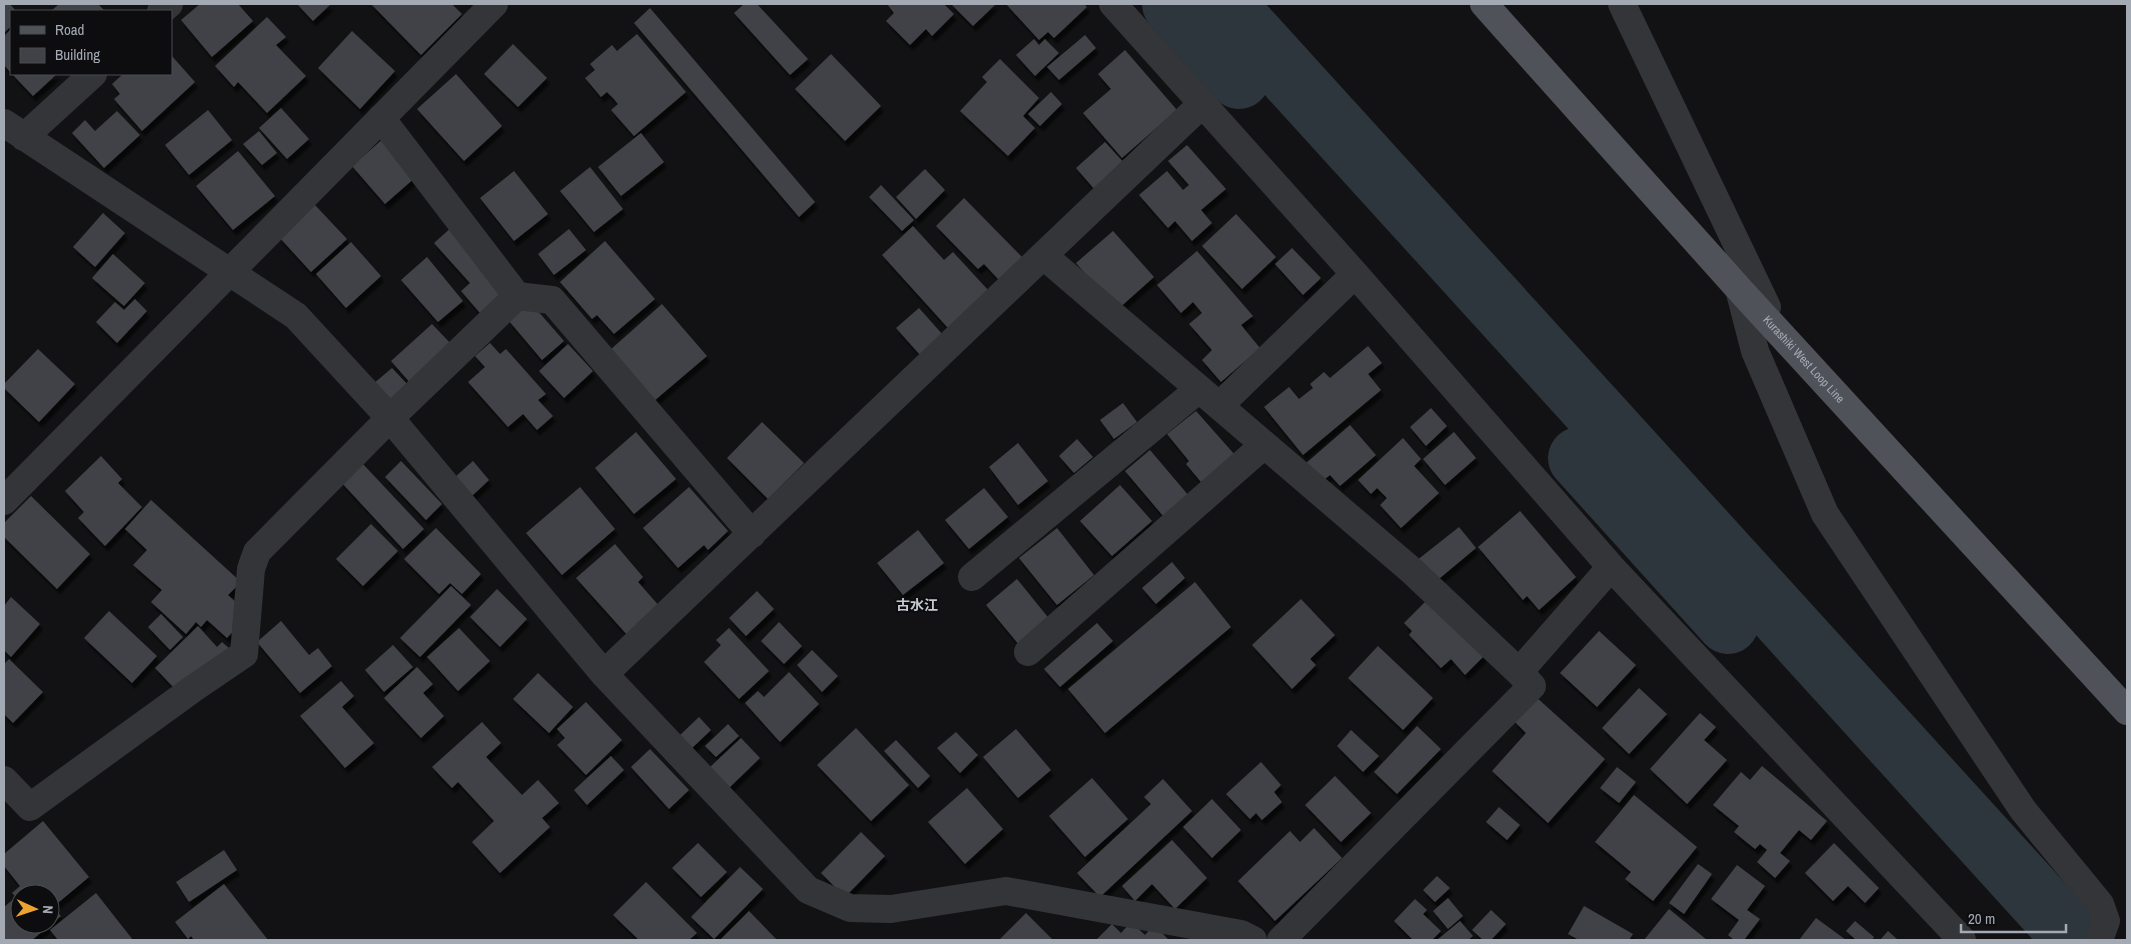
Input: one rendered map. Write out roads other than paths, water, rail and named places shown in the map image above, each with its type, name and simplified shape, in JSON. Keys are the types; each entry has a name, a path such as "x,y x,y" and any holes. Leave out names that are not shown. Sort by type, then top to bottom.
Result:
{"main road":[{"name":"Kurashiki West Loop Line","path":"1484,4 1778,332 2127,711"}],"street":[{"path":"4,501 494,4"},
{"path":"1113,4 1355,274 1611,567 1962,940"},
{"path":"1622,4 1778,332"},
{"path":"92,75 14,130 228,273 296,316 390,418 604,674 808,890 850,908 891,909 1006,891 1241,934 1253,940"},
{"path":"604,674 1202,104"},
{"path":"382,118 517,296 552,300 752,534"},
{"path":"1044,256 1411,570 1532,686 1281,940"},
{"path":"972,578 1209,398 1355,274"},
{"path":"1739,289 1755,351 1825,514 2023,810 2100,904 2106,921 2100,939"},
{"path":"4,780 30,807 244,654 251,568 257,552 390,418 517,296"},
{"path":"1028,652 1264,445"},
{"path":"1518,672 1611,567"}],"waterway":[{"path":"1173,4 1239,78"},
{"path":"1224,4 2075,940"},
{"path":"1579,458 1728,623"}],"district":[{"name":"古水江","path":"917,605"}]}
